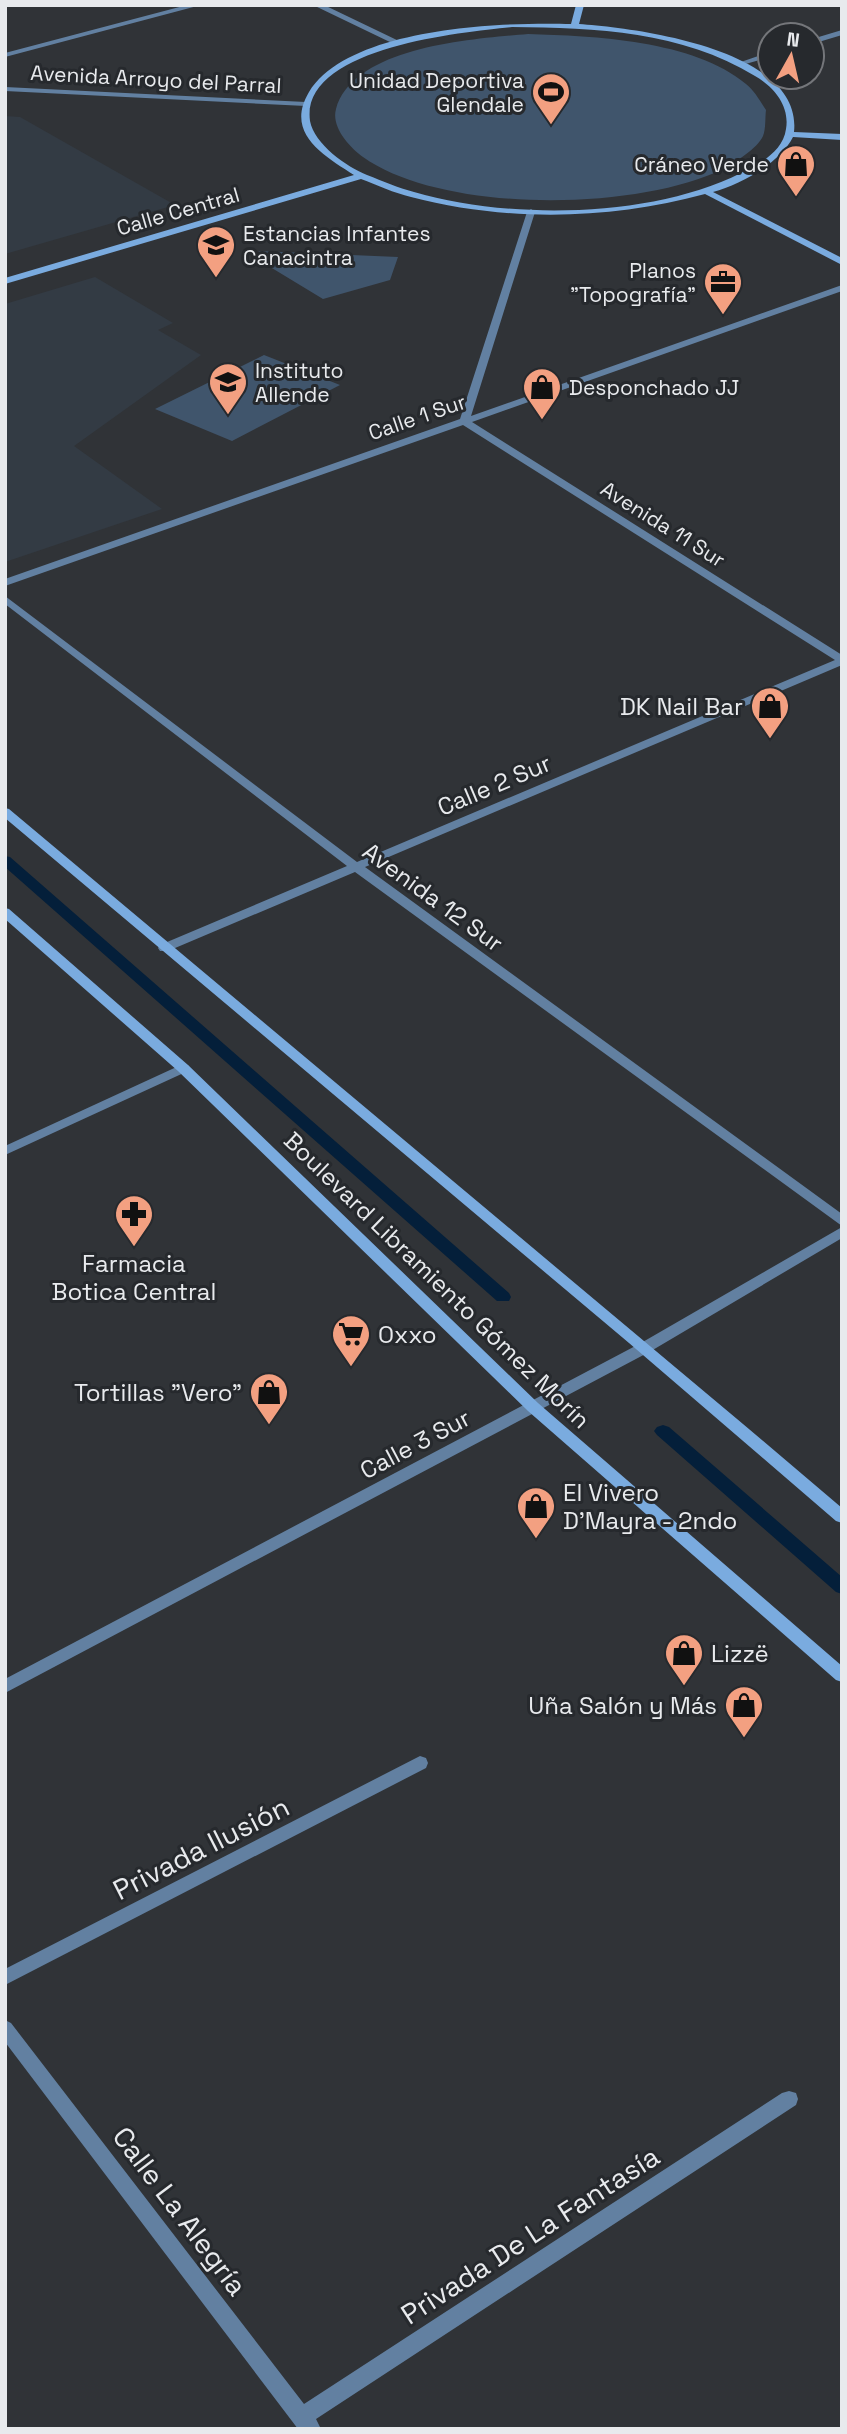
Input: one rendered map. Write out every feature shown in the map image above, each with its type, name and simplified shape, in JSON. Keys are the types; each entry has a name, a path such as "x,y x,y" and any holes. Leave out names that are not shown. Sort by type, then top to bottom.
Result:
{"main road":[{"path":"575,25 580,5"},
{"path":"575,25 650,34 695,45 742,63 774,85 791,109 791,134 776,156 747,176 707,192 654,205 531,212 466,206 408,194 360,176 332,160 314,142 305,123 306,104 322,80 353,59 397,42 476,28 575,25"},
{"path":"791,134 842,137"},
{"name":"Calle Central","path":"5,281 360,176"},
{"path":"707,192 842,262"},
{"path":"5,812 164,948 646,1347 842,1517"},
{"name":"Boulevard Libramiento Gómez Morín","path":"5,912 183,1068 533,1407 842,1676"}],"street":[{"path":"5,55 197,5"},
{"path":"317,5 397,42"},
{"path":"742,63 756,58"},
{"name":"Avenida Arroyo del Parral","path":"5,89 306,104"},
{"path":"464,421 531,212"},
{"name":"Calle 1 Sur","path":"5,583 842,288"},
{"name":"Avenida 11 Sur","path":"464,421 842,660"},
{"name":"Avenida 12 Sur","path":"5,599 355,866 842,1221"},
{"name":"Calle 2 Sur","path":"164,948 842,660"},
{"path":"5,1151 183,1068"},
{"name":"Calle 3 Sur","path":"5,1688 646,1347 842,1232"},
{"name":"Privada Ilusión","path":"5,1978 420,1763"},
{"name":"Calle La Alegría","path":"5,2028 306,2423"},
{"name":"Privada De La Fantasía","path":"306,2423 789,2099"}],"shaded area":[{"name":"Unidad Deportiva Glendale","path":"528,34 582,36 642,43 699,58 724,69 754,92 766,110 763,136 751,150 733,163 686,183 642,193 593,199 541,200 490,197 441,189 398,176 352,148 336,123 336,109 347,88 366,71 390,59 448,43"},
{"path":"5,116 20,117 175,205 5,254"},
{"path":"259,251 398,257 390,280 323,299 257,259"},
{"path":"95,277 173,323 158,330 201,355 74,446 162,509 5,562 5,304"},
{"path":"264,355 340,385 232,441 155,409"}],"waterway":[{"path":"5,860 503,1297"},
{"path":"663,1431 842,1587"}],"place":[{"name":"Unidad Deportiva Glendale","path":"551,126"},
{"name":"Cráneo Verde","path":"796,198"},
{"name":"Estancias Infantes Canacintra","path":"216,279"},
{"name":"Planos \"Topografía\"","path":"723,316"},
{"name":"Instituto Allende","path":"228,416"},
{"name":"Desponchado JJ","path":"542,421"},
{"name":"DK Nail Bar","path":"770,740"},
{"name":"Farmacia Botica Central","path":"134,1248"},
{"name":"Oxxo","path":"351,1368"},
{"name":"Tortillas \"Vero\"","path":"269,1426"},
{"name":"El Vivero D'Mayra - 2ndo","path":"536,1540"},
{"name":"Lizzë","path":"684,1687"},
{"name":"Uña Salón y Más","path":"744,1739"}]}
